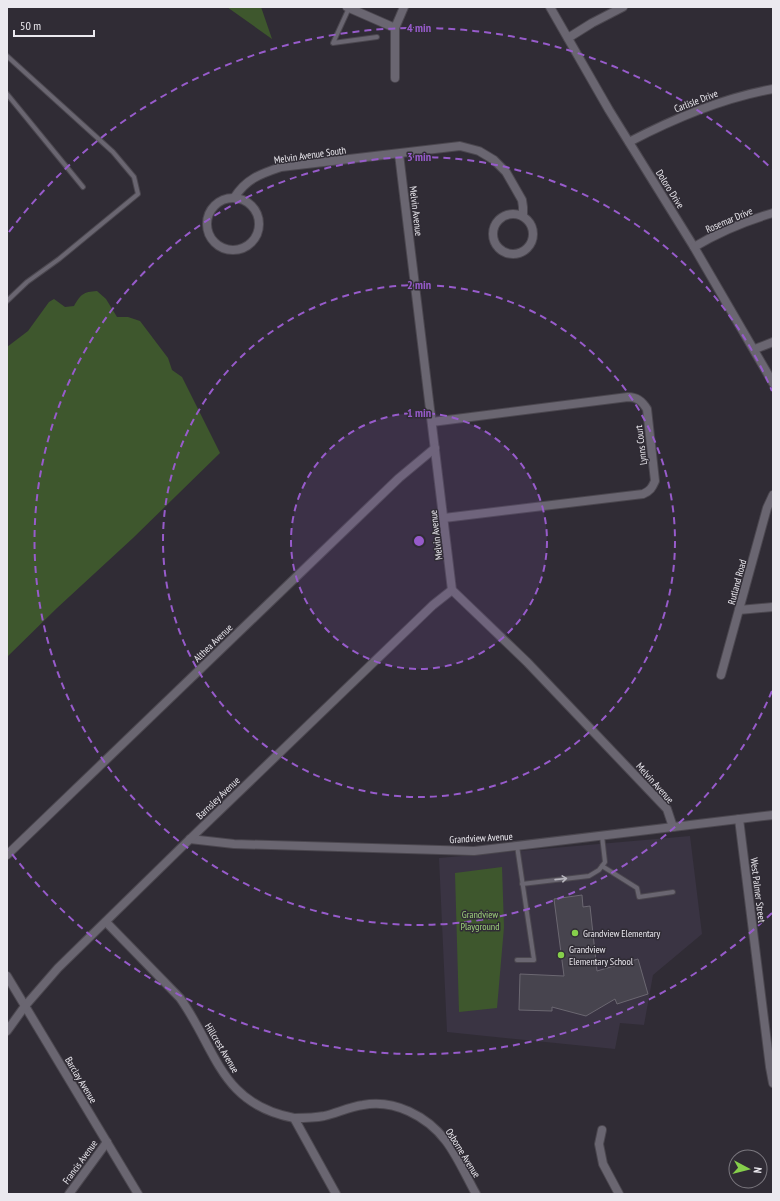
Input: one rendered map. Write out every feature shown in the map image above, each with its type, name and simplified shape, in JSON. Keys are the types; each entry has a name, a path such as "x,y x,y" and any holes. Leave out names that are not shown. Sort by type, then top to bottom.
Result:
{"street":[{"path":"348,7 395,28"},
{"path":"395,78 395,28 404,7"},
{"name":"Doloro Drive","path":"550,7 609,110 755,349 773,383"},
{"path":"568,38 592,23 623,7"},
{"name":"Carlisle Drive","path":"629,142 683,116 712,105 773,89"},
{"name":"Melvin Avenue South","path":"234,198 248,182 263,173 281,167 460,146 479,151 494,160 506,172 522,200 523,216"},
{"name":"Melvin Avenue","path":"399,154 452,590 527,662 667,809 673,827"},
{"path":"234,198 248,203 254,209 258,216 259,225 257,234 252,242 245,247 236,250 224,249 216,245 210,238 207,229 207,220 214,205 222,200 234,198"},
{"path":"513,214 523,216 531,224 533,230 532,242 528,248 522,252 515,254 503,252 494,241 494,227 498,221 506,215 513,214"},
{"name":"Rosemar Drive","path":"694,247 732,227 773,214"},
{"path":"755,349 773,342"},
{"name":"Lynns Court","path":"432,422 632,397 644,403 647,409 655,475 653,487 649,492 643,494 444,518"},
{"name":"Althea Avenue","path":"7,855 394,484 435,448"},
{"name":"Rutland Road","path":"721,675 767,508 773,495"},
{"name":"Barnsley Avenue","path":"7,1031 25,1006 58,968 433,605 452,590"},
{"path":"740,610 773,607"},
{"name":"Grandview Avenue","path":"190,839 234,844 474,851 773,814"},
{"name":"West Palmer Street","path":"739,819 773,1083"},
{"name":"Hillcrest Avenue","path":"106,922 180,998 189,1010 215,1059 234,1087 247,1099 262,1109 294,1118"},
{"name":"Barclay Avenue","path":"7,976 138,1194"},
{"name":"Osborne Avenue","path":"294,1118 325,1116 350,1107 365,1104 394,1106 406,1110 428,1123 446,1141 476,1194"},
{"path":"294,1118 336,1194"},
{"path":"602,1130 599,1144 603,1164 619,1194"},
{"name":"Francis Avenue","path":"69,1194 107,1142"}],"lane":[{"path":"348,7 333,43 377,37"},
{"path":"7,56 113,152 134,177 138,194 59,259 27,282 7,301"},
{"path":"7,94 83,187"},
{"path":"522,884 589,876 596,873 605,862 602,836"},
{"path":"517,846 534,960 517,960"},
{"path":"602,866 637,888 639,898 673,892"}],"shaded area":[{"name":"Grandview Elementary School","path":"690,836 702,934 653,975 644,1025 620,1023 615,1049 447,1032 439,858"}],"green space":[{"path":"227,7 261,7 272,39"},
{"path":"97,291 106,299 117,317 128,317 140,321 168,358 172,370 182,377 220,453 133,538 57,608 7,657 7,347 28,331 49,302 54,299 65,307 74,306 83,294"},
{"name":"Grandview Playground","path":"502,867 504,927 497,1008 459,1012 455,873"}],"building":[{"name":"Grandview Elementary","path":"582,895 583,907 590,906 597,971 638,959 648,994 617,1004 615,999 586,1016 552,1007 552,1011 519,1010 520,974 564,976 554,899"}],"place":[{"name":"Grandview Elementary","path":"575,933"},
{"name":"Grandview Elementary School","path":"561,955"}]}
